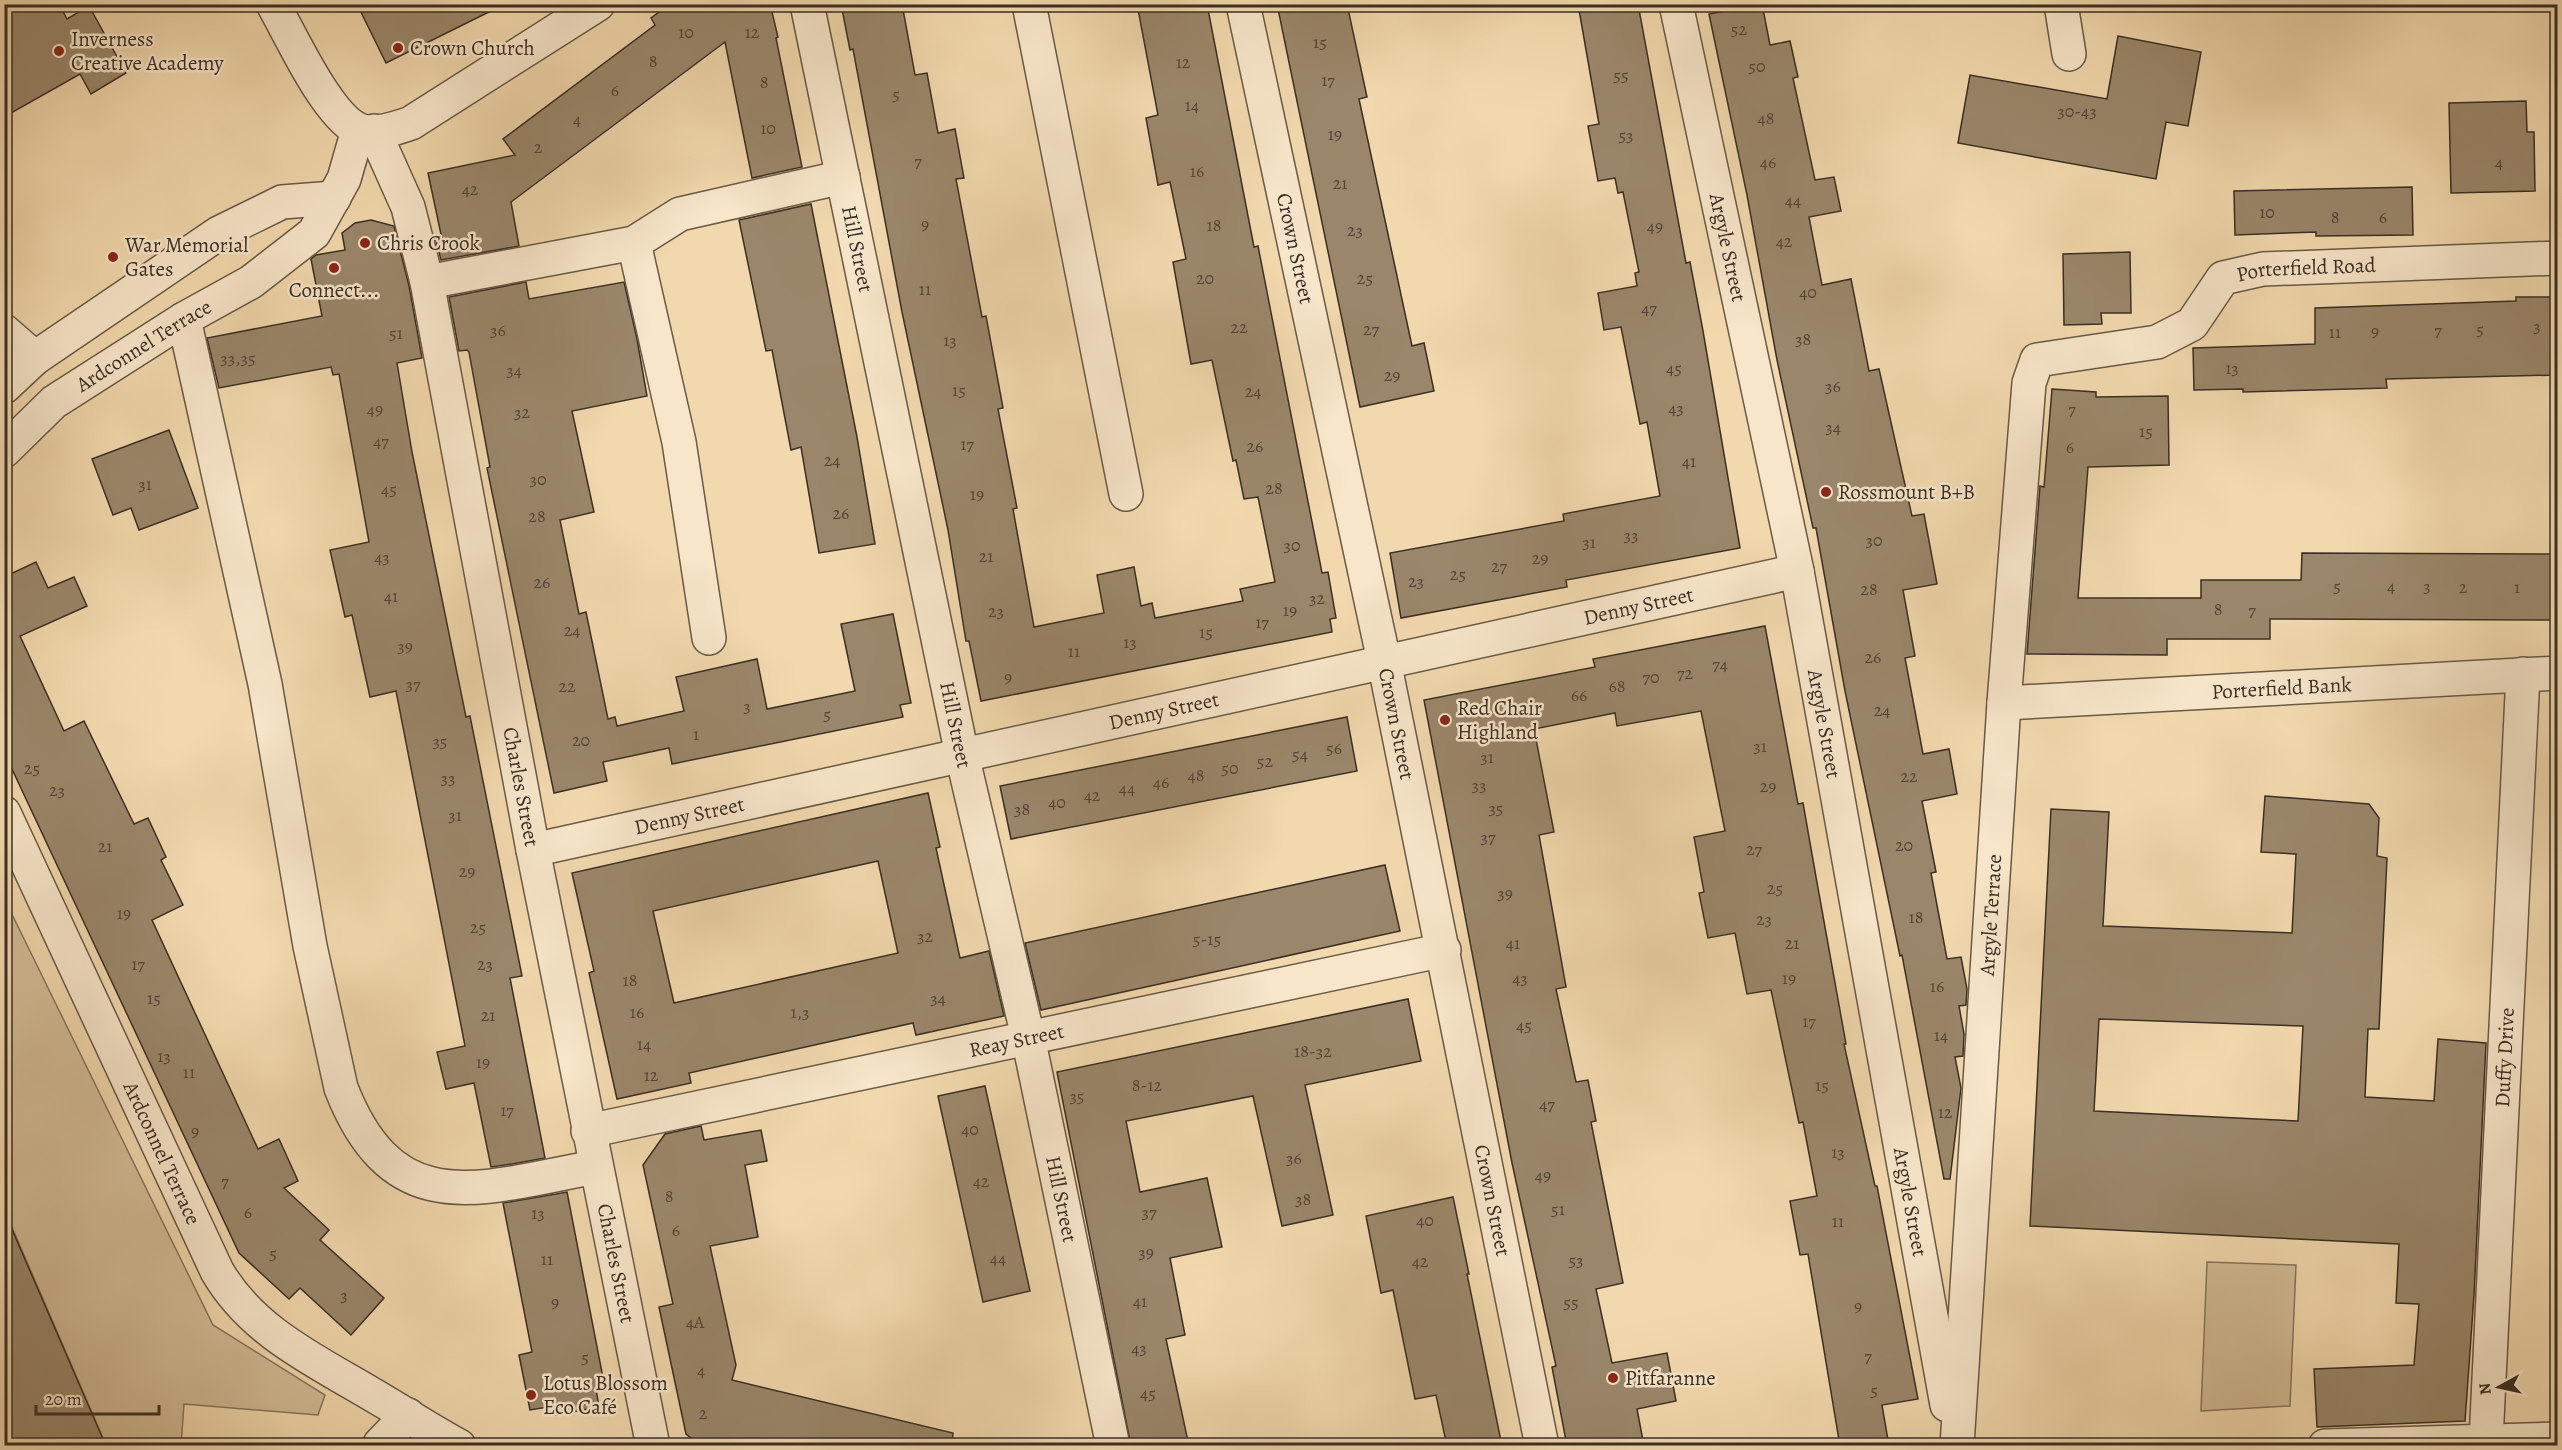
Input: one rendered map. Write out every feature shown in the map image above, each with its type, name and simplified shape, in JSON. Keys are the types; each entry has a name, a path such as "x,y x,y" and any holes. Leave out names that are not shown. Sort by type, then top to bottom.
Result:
{"street":[{"path":"273,4 333,107 366,131 390,130 411,123 598,4"},
{"name":"Hill Street","path":"807,4 962,755 1028,1038 1113,1446"},
{"path":"1029,4 1126,494"},
{"name":"Crown Street","path":"1243,4 1444,950 1542,1446"},
{"name":"Argyle Street","path":"1676,4 1797,571 1956,1446"},
{"path":"2061,4 2070,54"},
{"name":"Ardconnel Terrace","path":"4,451 54,402 184,320 251,282 314,232 344,179 366,131"},
{"name":"Charles Street","path":"366,131 408,207 427,282 533,850 653,1446"},
{"path":"427,282 634,243 680,214 843,177"},
{"path":"4,387 35,358 219,233 282,202 316,197 334,198"},
{"path":"634,243 679,442 709,638"},
{"name":"Porterfield Road","path":"2029,382 2037,360 2157,342 2192,324 2223,278 2263,269 2558,258"},
{"path":"184,320 265,684 313,957 340,1088 349,1109 361,1130 379,1152 400,1171 440,1186 475,1189 595,1167"},
{"path":"4,331 35,358"},
{"name":"Argyle Terrace","path":"1956,1446 2004,703 2029,382"},
{"name":"Denny Street","path":"533,850 1797,571"},
{"name":"Porterfield Bank","path":"2004,703 2558,673"},
{"name":"Duffy Drive","path":"2486,1441 2523,674"},
{"name":"Ardconnel Terrace","path":"4,813 230,1295 244,1310 287,1345 459,1446"},
{"name":"Reay Street","path":"588,1131 1444,950"},
{"path":"380,1444 408,1415"},
{"path":"2325,1446 2558,1439"}],"shaded area":[{"path":"4,898 213,1325 325,1395 318,1415 184,1404 181,1445 106,1445 5,1211"},
{"path":"2207,1262 2296,1265 2290,1406 2201,1411"}],"building":[{"name":"Inverness Creative Academy","path":"4,4 59,4 67,19 89,6 126,73 91,94 80,74 4,117"},
{"name":"Crown Church","path":"357,4 505,4 386,63"},
{"path":"670,4 776,4 771,8 802,167 752,178 725,42 511,202 519,246 441,260 435,237 442,239 428,173 515,155 503,139 655,25 651,18"},
{"path":"841,4 902,4 915,75 927,73 938,133 955,129 964,178 956,179 982,317 986,316 1003,408 998,409 1017,508 1013,509 1034,627 1104,613 1097,575 1134,567 1141,606 1152,603 1155,618 1243,601 1240,589 1275,582 1258,497 1244,499 1236,460 1233,461 1212,360 1191,364 1173,262 1186,259 1170,182 1158,185 1146,118 1158,115 1137,4 1207,4 1254,247 1258,246 1322,573 1328,572 1336,618 1330,619 1332,632 981,701 969,641 966,641 948,530 902,312 853,49 850,50"},
{"path":"1277,4 1347,4 1367,97 1359,99 1412,346 1424,343 1434,391 1360,407"},
{"path":"1578,4 1638,4 1686,263 1690,262 1703,331 1740,548 1566,580 1567,587 1401,618 1390,553 1564,521 1563,514 1660,496 1647,422 1640,424 1621,327 1604,330 1598,293 1637,286 1635,273 1639,272 1623,192 1618,193 1615,178 1598,181 1588,126 1599,124"},
{"path":"1762,4 1770,45 1790,41 1798,77 1793,78 1815,180 1834,177 1841,211 1809,217 1822,285 1851,279 1869,371 1879,369 1912,516 1924,514 1937,584 1903,590 1915,656 1905,658 1923,754 1949,749 1957,794 1922,801 1936,872 1931,873 1947,959 1961,957 1967,989 1966,1005 1959,1006 1964,1034 1963,1056 1955,1057 1961,1088 1950,1179 1944,1179 1902,955 1900,956 1845,691 1816,528 1813,528 1777,360 1747,195 1709,14"},
{"path":"2118,36 2201,52 2188,126 2166,122 2156,179 1958,143 1970,75 2107,99"},
{"path":"2526,101 2527,132 2534,132 2535,191 2451,193 2449,103"},
{"path":"2412,187 2413,235 2316,236 2316,232 2235,235 2234,191"},
{"path":"811,204 857,437 875,544 819,553 801,447 791,450 772,350 766,351 739,220"},
{"path":"371,220 394,226 409,286 422,358 397,363 412,452 466,717 470,716 522,976 510,978 545,1158 491,1167 474,1083 446,1089 437,1052 465,1046 396,691 370,697 352,615 345,617 330,550 369,542 339,374 333,375 331,367 219,388 207,338 322,316 311,259 316,255 345,250 342,233 355,223"},
{"path":"2130,252 2131,313 2101,313 2102,324 2064,325 2063,254"},
{"path":"526,282 529,299 624,282 637,339 647,396 572,411 594,512 560,520 579,614 586,612 608,719 615,717 617,726 684,711 676,677 757,659 767,709 855,691 841,624 893,614 911,703 900,705 903,717 672,764 669,748 603,762 607,781 554,793 487,468 490,467 469,352 459,351 449,297"},
{"path":"2516,297 2558,297 2558,375 2386,379 2387,388 2243,392 2243,389 2194,390 2193,348 2315,344 2315,308 2516,301"},
{"path":"2052,389 2096,392 2096,397 2168,396 2169,465 2088,467 2078,598 2201,598 2201,580 2301,580 2302,553 2553,554 2553,620 2270,619 2270,639 2167,639 2167,655 2027,654 2040,486 2044,487"},
{"path":"169,430 198,508 139,530 131,508 113,515 92,459"},
{"path":"36,562 48,588 74,577 87,606 20,636 64,731 84,721 134,824 148,818 166,857 161,860 183,905 152,920 258,1149 279,1139 298,1181 284,1188 329,1230 320,1240 384,1298 351,1335 300,1288 289,1299 239,1253 4,752 4,577"},
{"path":"1765,626 1798,804 1803,803 1846,1044 1844,1044 1875,1186 1877,1186 1918,1399 1882,1405 1889,1446 1840,1446 1808,1254 1800,1255 1790,1201 1817,1196 1803,1122 1799,1123 1771,990 1747,994 1735,933 1708,938 1699,893 1704,892 1694,837 1725,831 1701,711 1617,726 1615,713 1534,729 1554,832 1539,835 1566,987 1556,989 1576,1082 1588,1080 1596,1121 1591,1122 1623,1283 1596,1289 1612,1363 1667,1353 1676,1401 1637,1409 1644,1446 1567,1446 1552,1367 1556,1366 1512,1163 1424,700 1595,667 1593,659"},
{"path":"1347,717 1357,771 1011,839 1000,786"},
{"path":"928,793 940,847 936,848 960,958 989,951 1004,1016 916,1035 913,1023 689,1073 691,1083 617,1099 589,973 594,971 572,873","holes":["878,861 898,953 674,1003 653,911"]},
{"path":"2265,796 2369,804 2379,818 2377,856 2387,858 2379,1029 2368,1029 2365,1097 2434,1101 2438,1039 2486,1043 2474,1295 2465,1421 2317,1427 2314,1369 2414,1365 2419,1304 2396,1303 2399,1244 2030,1226 2051,809 2109,812 2103,926 2292,933 2296,854 2261,852","holes":["2099,1019 2303,1026 2298,1121 2094,1111"]},
{"path":"1385,865 1400,931 1041,1010 1025,943"},
{"path":"1408,999 1421,1061 1305,1085 1333,1215 1282,1226 1253,1096 1126,1121 1140,1192 1207,1178 1222,1247 1170,1258 1185,1335 1166,1339 1189,1446 1131,1446 1057,1072"},
{"path":"985,1086 1030,1291 983,1302 938,1096"},
{"path":"701,1126 704,1140 761,1130 767,1161 745,1165 758,1237 710,1246 736,1365 732,1380 953,1433 952,1446 701,1446 686,1434 659,1307 673,1304 643,1165 665,1134"},
{"path":"567,1192 605,1388 596,1389 599,1407 556,1415 554,1406 530,1410 519,1355 532,1352 503,1203"},
{"path":"1453,1197 1502,1446 1447,1446 1436,1395 1415,1399 1393,1290 1381,1293 1366,1216"},
{"path":"4,1211 106,1446 4,1446"}],"place":[{"name":"Crown Church","path":"398,48"},
{"name":"Inverness Creative Academy","path":"59,51"},
{"name":"Chris Crook","path":"365,243"},
{"name":"War Memorial Gates","path":"113,257"},
{"name":"Connect...","path":"334,268"},
{"name":"Rossmount B+B","path":"1826,492"},
{"name":"Red Chair Highland","path":"1445,720"},
{"name":"Pitfaranne","path":"1613,1378"},
{"name":"Lotus Blossom Eco Café","path":"531,1395"}]}
